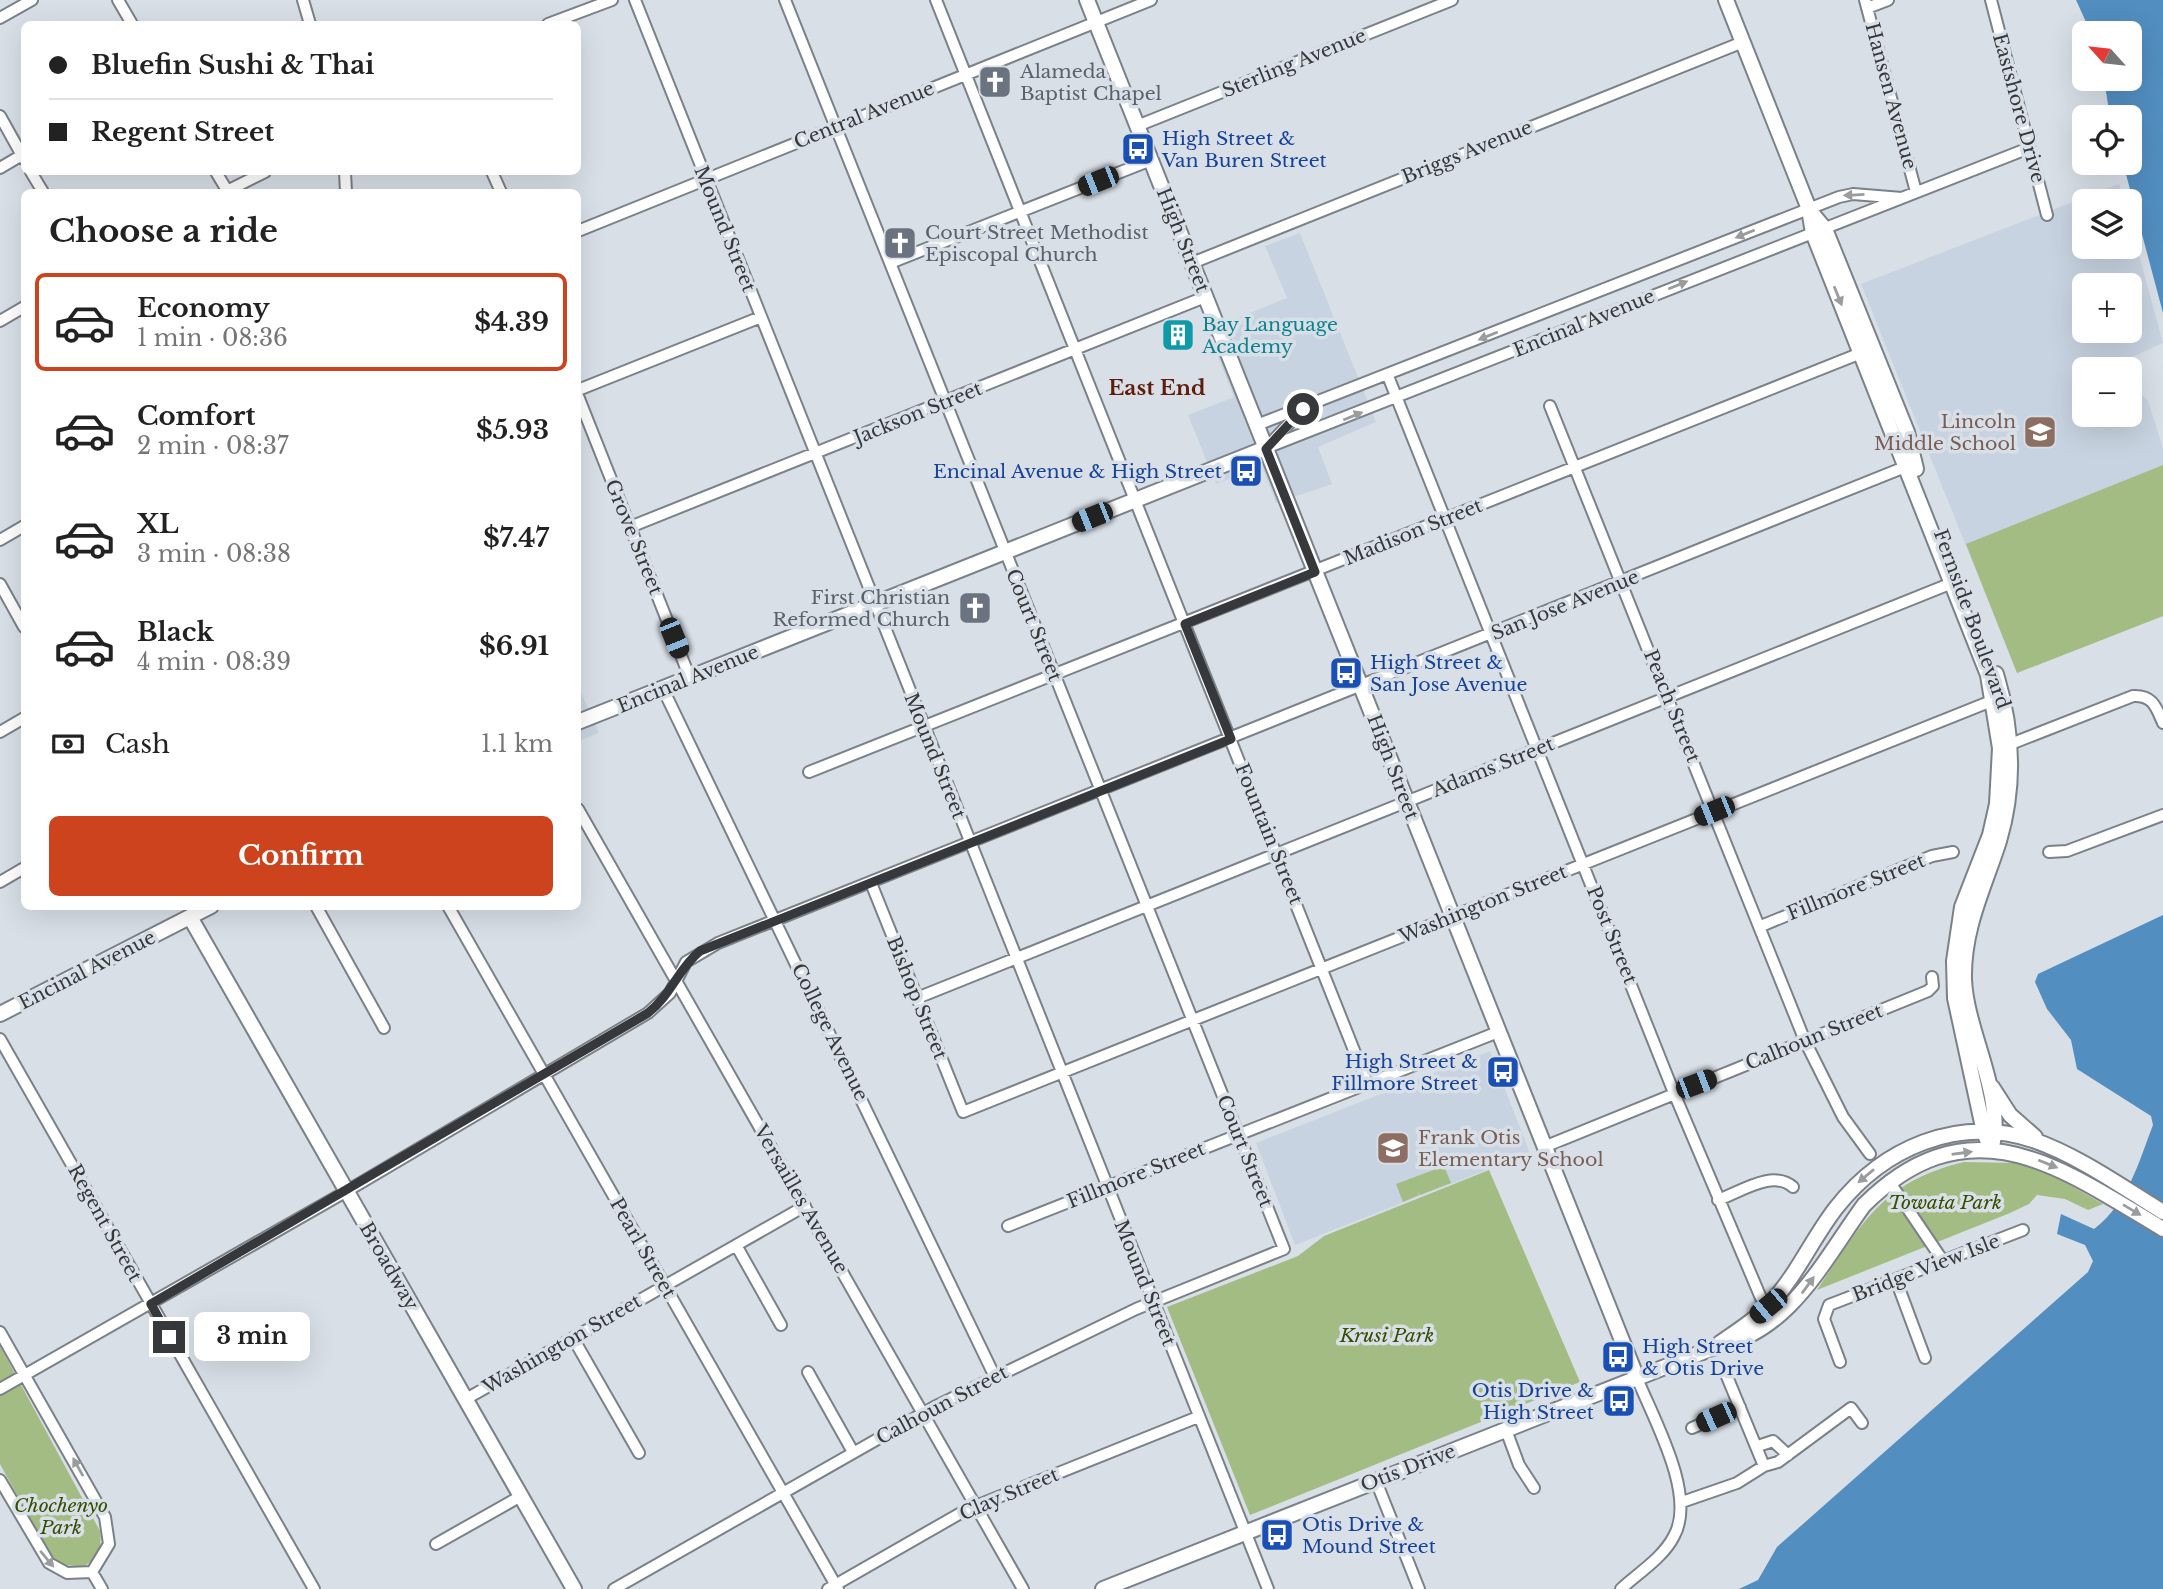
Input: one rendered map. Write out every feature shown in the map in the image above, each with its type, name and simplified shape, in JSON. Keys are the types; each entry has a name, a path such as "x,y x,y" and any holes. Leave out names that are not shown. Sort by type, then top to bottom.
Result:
{"main road":[{"name":"High Street","path":"1087,0 1637,1378"},
{"name":"Fernside Boulevard","path":"1726,0 1809,209 1898,411 1910,465 1952,583 1998,698"},
{"name":"Fernside Boulevard","path":"1819,231 1868,372 1910,465 1998,698 2006,746 2006,807 1999,841 1973,912 1964,960 1966,998 1988,1081 1991,1150"},
{"path":"1868,372 1877,379 1889,404 1898,411"},
{"name":"Encinal Avenue","path":"581,721 1266,449"},
{"name":"Fernside Boulevard","path":"1990,1132 1955,998 1954,961 1962,907 1990,835 2006,746"},
{"name":"Encinal Avenue","path":"0,1014 187,912"},
{"name":"Broadway","path":"187,912 574,1589"},
{"path":"1988,1081 2010,1115 2045,1145"},
{"name":"Otis Drive","path":"1713,1348 1768,1306 1795,1272 1854,1185 1878,1165 1924,1141 1990,1132 2045,1145 2104,1185"},
{"name":"Otis Drive","path":"1103,1589 1713,1348 1756,1334 1791,1307 1864,1205 1889,1181 1937,1158 1991,1150 2042,1160 2104,1185"},
{"path":"2104,1185 2163,1212"},
{"path":"2104,1185 2163,1229"}],"street":[{"path":"0,18 32,0"},
{"path":"118,0 130,21"},
{"path":"556,21 611,0"},
{"name":"Mound Street","path":"635,0 1268,1589"},
{"name":"Court Street","path":"785,0 1284,1249"},
{"name":"Fountain Street","path":"936,0 1367,1083"},
{"name":"Central Avenue","path":"581,230 1151,0"},
{"name":"Sterling Avenue","path":"1137,126 1452,0"},
{"path":"1866,4 1888,0"},
{"name":"Eastshore Drive","path":"1991,0 2047,215"},
{"path":"305,1 309,21"},
{"name":"Hansen Avenue","path":"1866,4 1916,192"},
{"name":"Briggs Avenue","path":"1192,263 1743,42"},
{"path":"0,117 21,154"},
{"name":"Encinal Avenue","path":"1266,449 2029,148"},
{"path":"0,168 21,158"},
{"path":"890,263 1151,160"},
{"path":"233,189 259,175"},
{"name":"Encinal Avenue","path":"1256,425 1388,376 1809,209 1853,194 1902,198"},
{"name":"Jackson Street","path":"630,527 1205,297"},
{"path":"0,321 21,309"},
{"path":"581,389 761,317"},
{"path":"1522,323 1530,345"},
{"name":"Madison Street","path":"809,772 1861,353"},
{"name":"Post Street","path":"1388,376 1674,1093 1761,1298"},
{"name":"Grove Street","path":"581,404 690,678"},
{"name":"Peach Street","path":"1550,406 1805,1041 1843,1117 1870,1154"},
{"name":"Encinal Avenue","path":"1266,449 1303,409"},
{"name":"San Jose Avenue","path":"0,1389 347,1191 648,1013 662,1003 686,962 700,951 1910,465"},
{"path":"0,540 21,528"},
{"name":"Adams Street","path":"917,998 1952,583"},
{"path":"0,584 21,622"},
{"name":"College Avenue","path":"663,689 995,1377"},
{"path":"2006,746 2133,696 2144,695 2152,700 2163,723"},
{"name":"Washington Street","path":"963,1112 1998,698"},
{"path":"0,732 21,720"},
{"name":"Versailles Avenue","path":"581,814 1023,1589"},
{"path":"2049,852 2067,850 2163,815"},
{"name":"Fillmore Street","path":"1761,926 1932,856 1953,852"},
{"path":"0,882 21,870"},
{"name":"Bishop Street","path":"871,883 963,1112"},
{"path":"318,910 384,1028"},
{"name":"Pearl Street","path":"450,910 783,1492 834,1587"},
{"name":"Calhoun Street","path":"1544,1147 1928,991 1933,986 1932,977"},
{"name":"Fillmore Street","path":"1008,1226 1498,1032"},
{"name":"Regent Street","path":"0,1039 314,1589"},
{"path":"1718,1200 1770,1180 1787,1181 1793,1187"},
{"path":"1889,1181 1943,1261"},
{"name":"Washington Street","path":"466,1399 805,1206"},
{"name":"Bridge View Isle","path":"1840,1362 1824,1318 1829,1305 2023,1230"},
{"path":"736,1245 780,1325"},
{"name":"Calhoun Street","path":"614,1589 923,1413 1153,1302 1284,1249"},
{"path":"1896,1280 1925,1358"},
{"path":"0,1332 105,1517 109,1544 92,1572"},
{"path":"573,1338 639,1453"},
{"path":"808,1372 853,1452"},
{"path":"1726,1374 1764,1466"},
{"path":"1620,1589 1666,1549 1676,1534 1682,1502 1676,1476 1637,1378"},
{"path":"1692,1428 1740,1407"},
{"path":"1682,1502 1737,1483 1788,1455 1851,1408 1862,1423"},
{"name":"Clay Street","path":"834,1587 976,1506 1198,1417"},
{"path":"1506,1430 1519,1465 1534,1488"},
{"path":"1758,1446 1773,1441 1788,1455"},
{"path":"0,1480 48,1563 67,1573 92,1572"},
{"path":"1376,1481 1419,1589"},
{"path":"436,1544 521,1496"},
{"path":"92,1572 102,1589"}],"shaded area":[{"name":"Lincoln Middle School","path":"2119,184 2120,189 2106,189"},
{"name":"Lincoln Middle School","path":"2072,202 2072,259 2140,259 2163,343 2132,357 2072,357 2072,427 2142,427 2142,395 2148,401 2163,448 2163,616 2017,673 1861,284"},
{"path":"1300,233 1376,422 1318,447 1332,484 1276,503 1263,469 1259,468 1216,484 1188,415 1234,397 1207,330 1287,298 1265,246"},
{"path":"581,693 599,733 581,740"},
{"name":"Frank Otis Elementary School","path":"1490,1051 1530,1153 1295,1245 1256,1143"}],"green space":[{"path":"2163,465 2163,616 2017,673 1966,544"},
{"name":"Towata Park","path":"1964,1162 2019,1163 2054,1176 2103,1204 2088,1210 2065,1199 2037,1195 2029,1204 2010,1213 1817,1290 1861,1226 1893,1194 1912,1181"},
{"path":"1444,1166 1451,1183 1420,1195 1417,1191 1419,1195 1403,1202 1396,1184"},
{"name":"Krusi Park","path":"1489,1170 1580,1382 1250,1515 1167,1307 1298,1256 1324,1236"},
{"name":"Chochenyo Park","path":"0,1346 100,1531 98,1553 82,1567 60,1564 47,1551 0,1464"}],"water":[{"path":"2076,0 2163,0 2163,313 2142,234 2142,189 2130,189 2126,175 2142,175 2142,105 2108,105 2106,91 2142,91 2142,21 2086,21"},
{"path":"2163,915 2163,1589 1739,1589 1758,1580 1777,1547 2088,1272 2093,1261 2085,1245 2057,1234 2061,1214 2094,1229 2106,1219 2131,1182 2153,1125 2151,1116 2077,1069 2071,1040 2047,1009 2035,982 2038,974"}],"place":[{"name":"Alameda Baptist Chapel","path":"995,82"},
{"name":"High Street & Van Buren Street","path":"1138,149"},
{"name":"Court Street Methodist Episcopal Church","path":"900,243"},
{"name":"Bay Language Academy","path":"1178,335"},
{"name":"Lincoln Middle School","path":"2040,432"},
{"name":"Encinal Avenue & High Street","path":"1246,471"},
{"name":"First Christian Reformed Church","path":"975,608"},
{"name":"High Street & San Jose Avenue","path":"1346,673"},
{"name":"High Street & Fillmore Street","path":"1503,1072"},
{"name":"Frank Otis Elementary School","path":"1393,1148"},
{"name":"High Street & Otis Drive","path":"1618,1357"},
{"name":"Otis Drive & High Street","path":"1619,1401"},
{"name":"Otis Drive & Mound Street","path":"1277,1535"}],"district":[{"name":"East End","path":"1157,388"}],"route":[{"path":"169,1337 151,1304 648,1013 662,1003 686,962 700,951 1231,739 1185,624 1315,572 1266,449 1303,409"}]}
